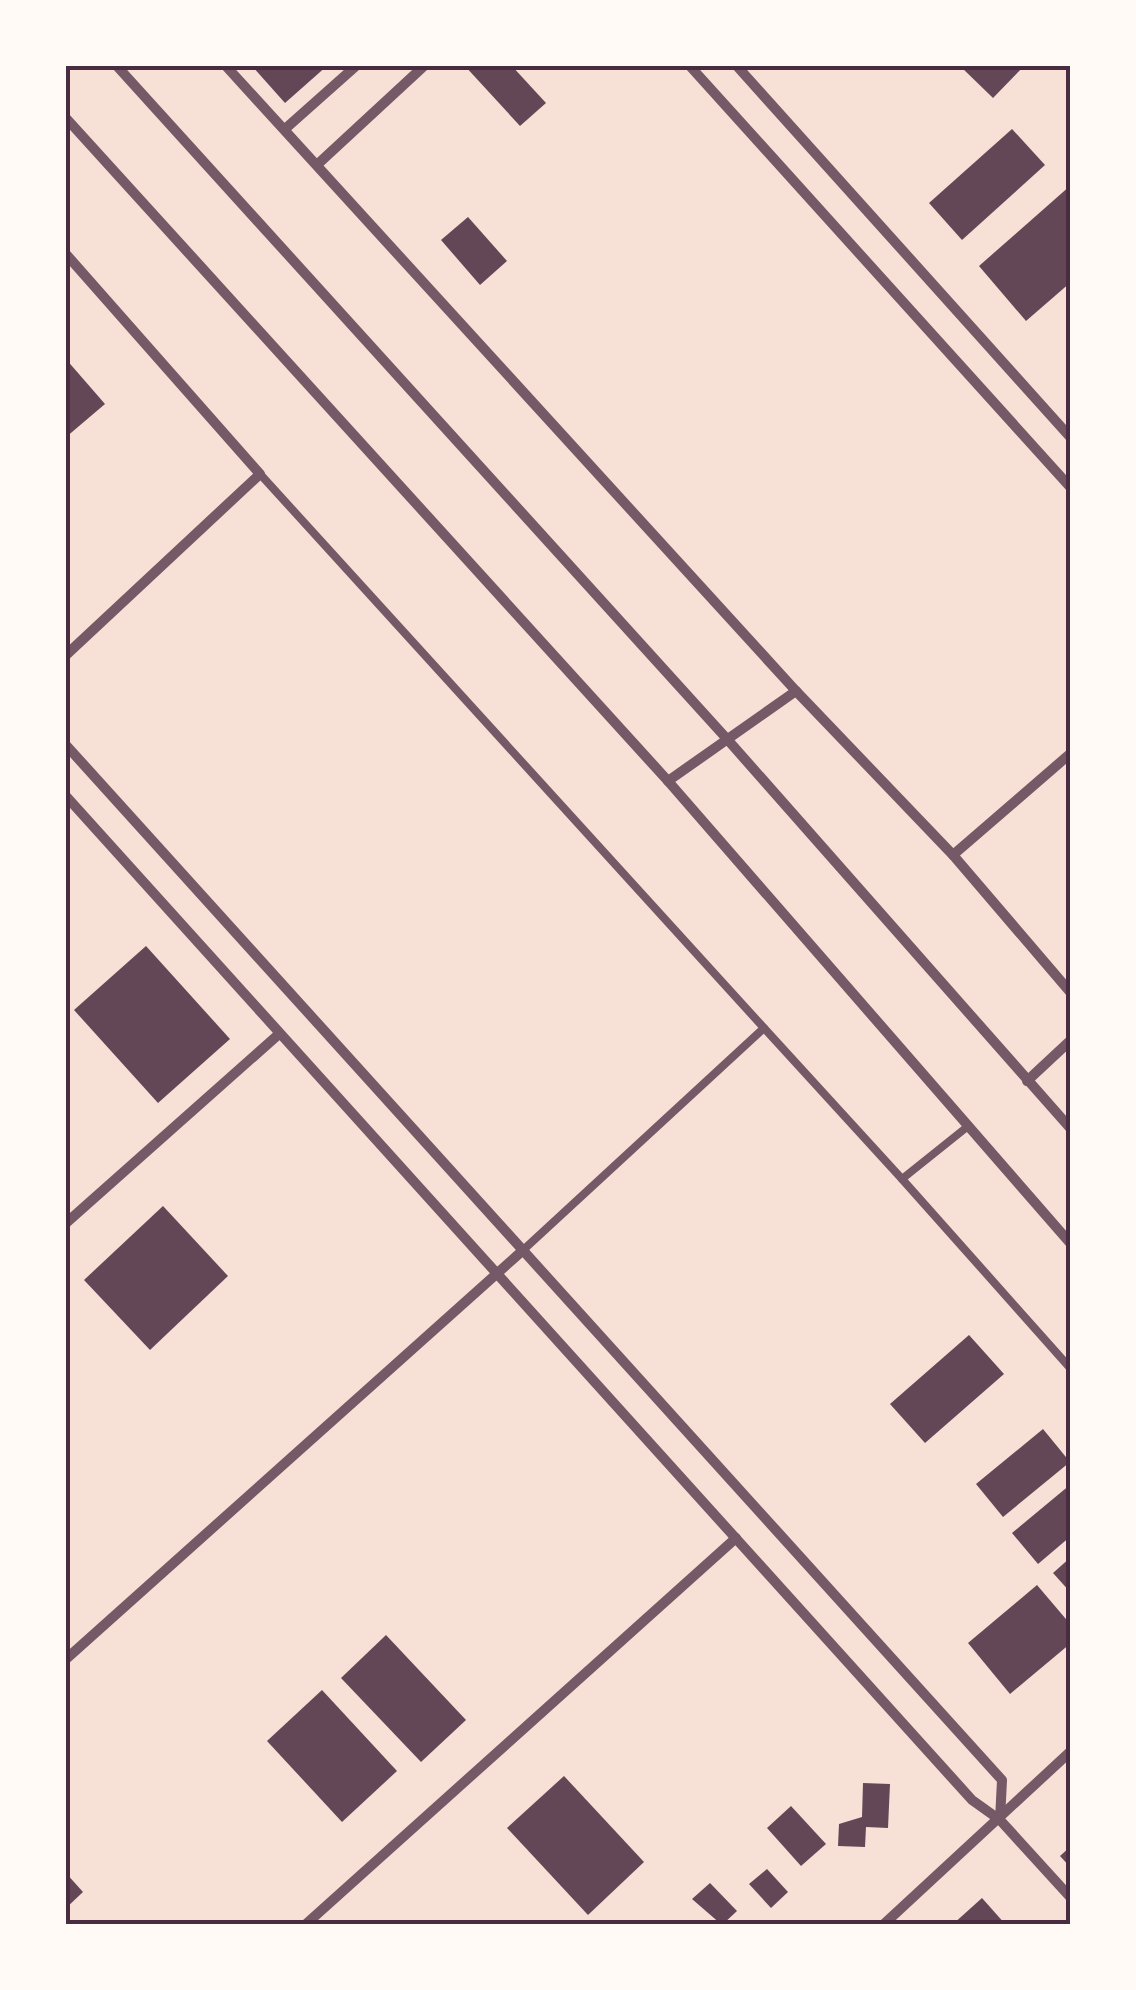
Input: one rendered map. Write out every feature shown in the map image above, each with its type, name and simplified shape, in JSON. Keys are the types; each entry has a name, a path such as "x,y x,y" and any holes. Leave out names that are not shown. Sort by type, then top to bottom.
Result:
{"street":[{"path":"116,65 727,739 1071,1129"},
{"path":"225,65 796,692 953,856 1071,994"},
{"path":"285,129 357,65"},
{"path":"318,163 425,65"},
{"path":"688,65 1071,488"},
{"path":"736,65 1071,438"},
{"path":"65,116 668,781 1071,1244"},
{"path":"65,253 260,474 65,656"},
{"path":"668,781 796,692"},
{"path":"65,744 1002,1780 1000,1820"},
{"path":"953,856 1071,753"},
{"path":"65,795 972,1800 1000,1820 1071,1898"},
{"path":"68,1216 279,1034"},
{"path":"1027,1080 1071,1040"},
{"path":"65,1660 521,1252"},
{"path":"306,1925 736,1538"},
{"path":"883,1925 1071,1751"}],"lane":[{"path":"260,474 902,1178 1071,1369"},
{"path":"521,1252 764,1028"},
{"path":"902,1178 967,1127"}],"building":[{"path":"251,65 328,65 285,103"},
{"path":"464,65 511,65 546,103 520,126"},
{"path":"959,65 1025,65 993,98"},
{"path":"1012,129 1045,165 962,240 929,203"},
{"path":"1071,185 1071,282 1026,321 979,266"},
{"path":"468,217 507,261 480,285 441,240"},
{"path":"65,358 105,404 65,438"},
{"path":"146,946 230,1039 158,1103 74,1010"},
{"path":"163,1206 228,1276 150,1350 84,1280"},
{"path":"969,1335 1004,1374 925,1443 890,1404"},
{"path":"1043,1429 1070,1462 1003,1517 976,1484"},
{"path":"1071,1484 1071,1536 1038,1564 1012,1533"},
{"path":"1071,1557 1071,1593 1053,1573"},
{"path":"1037,1585 1071,1625 1071,1643 1010,1694 968,1643"},
{"path":"386,1635 466,1720 421,1762 341,1678"},
{"path":"322,1690 397,1771 342,1822 267,1741"},
{"path":"564,1776 644,1862 588,1915 507,1828"},
{"path":"863,1783 890,1784 888,1828 866,1827 865,1847 838,1846 839,1824 862,1817"},
{"path":"791,1806 826,1844 801,1866 767,1828"},
{"path":"1071,1846 1071,1868 1060,1856"},
{"path":"767,1869 788,1892 771,1908 749,1884"},
{"path":"65,1872 83,1892 65,1909"},
{"path":"710,1883 737,1911 722,1925 692,1899"},
{"path":"982,1898 1006,1925 952,1925"}]}
